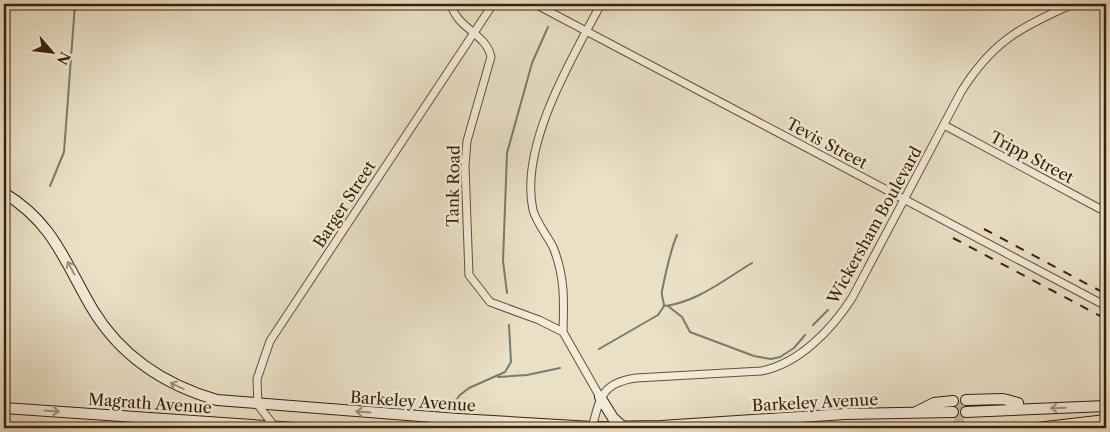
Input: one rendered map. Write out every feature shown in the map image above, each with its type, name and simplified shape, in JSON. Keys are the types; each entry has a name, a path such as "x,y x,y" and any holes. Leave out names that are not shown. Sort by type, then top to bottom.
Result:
{"main road":[{"name":"Barkeley Avenue","path":"4,193 30,211 51,234 96,315 118,342 139,362 162,378 195,393 225,402 592,427 661,426 845,414 913,413 930,419 953,410 934,403 913,413"},
{"path":"600,397 613,418 623,427"},
{"path":"1035,409 1003,399 966,409 1035,409 1106,406"},
{"name":"Magrath Avenue","path":"4,408 295,428"},
{"path":"1037,428 1106,420"}],"street":[{"name":"Tank Road","path":"451,4 458,20 488,46 491,57 467,141 465,166 469,275 490,302 539,320 563,332"},
{"name":"Barger Street","path":"258,405 257,379 262,358 270,341 493,4"},
{"name":"Tevis Street","path":"535,4 1106,306"},
{"path":"592,427 600,397 563,332 564,285 553,247 533,210 531,174 543,125 556,89 601,4"},
{"name":"Wickersham Boulevard","path":"600,397 608,387 630,379 761,371 779,367 792,360 833,324 846,308 968,81 1002,42 1029,23 1074,4"},
{"name":"Tripp Street","path":"944,125 1106,212"},
{"path":"258,405 275,427"}],"waterway":[{"path":"50,186 64,152 75,4"},
{"path":"507,293 503,261 507,153 532,63 548,27"},
{"path":"664,306 662,291 670,255 677,235"},
{"path":"4,244 7,239"},
{"path":"599,349 658,315 664,306 676,304 699,295 752,263"},
{"path":"668,306 682,317 690,332 754,356 771,359 780,357 794,348 805,335"},
{"path":"813,325 828,310"},
{"path":"453,404 469,388 505,372 511,362 509,325"},
{"path":"498,377 527,375 560,368"}],"tunnel":[{"path":"953,406 966,406"},
{"path":"954,419 967,418"}],"railway":[{"path":"984,229 1106,294"},
{"path":"953,238 1106,319"}]}
